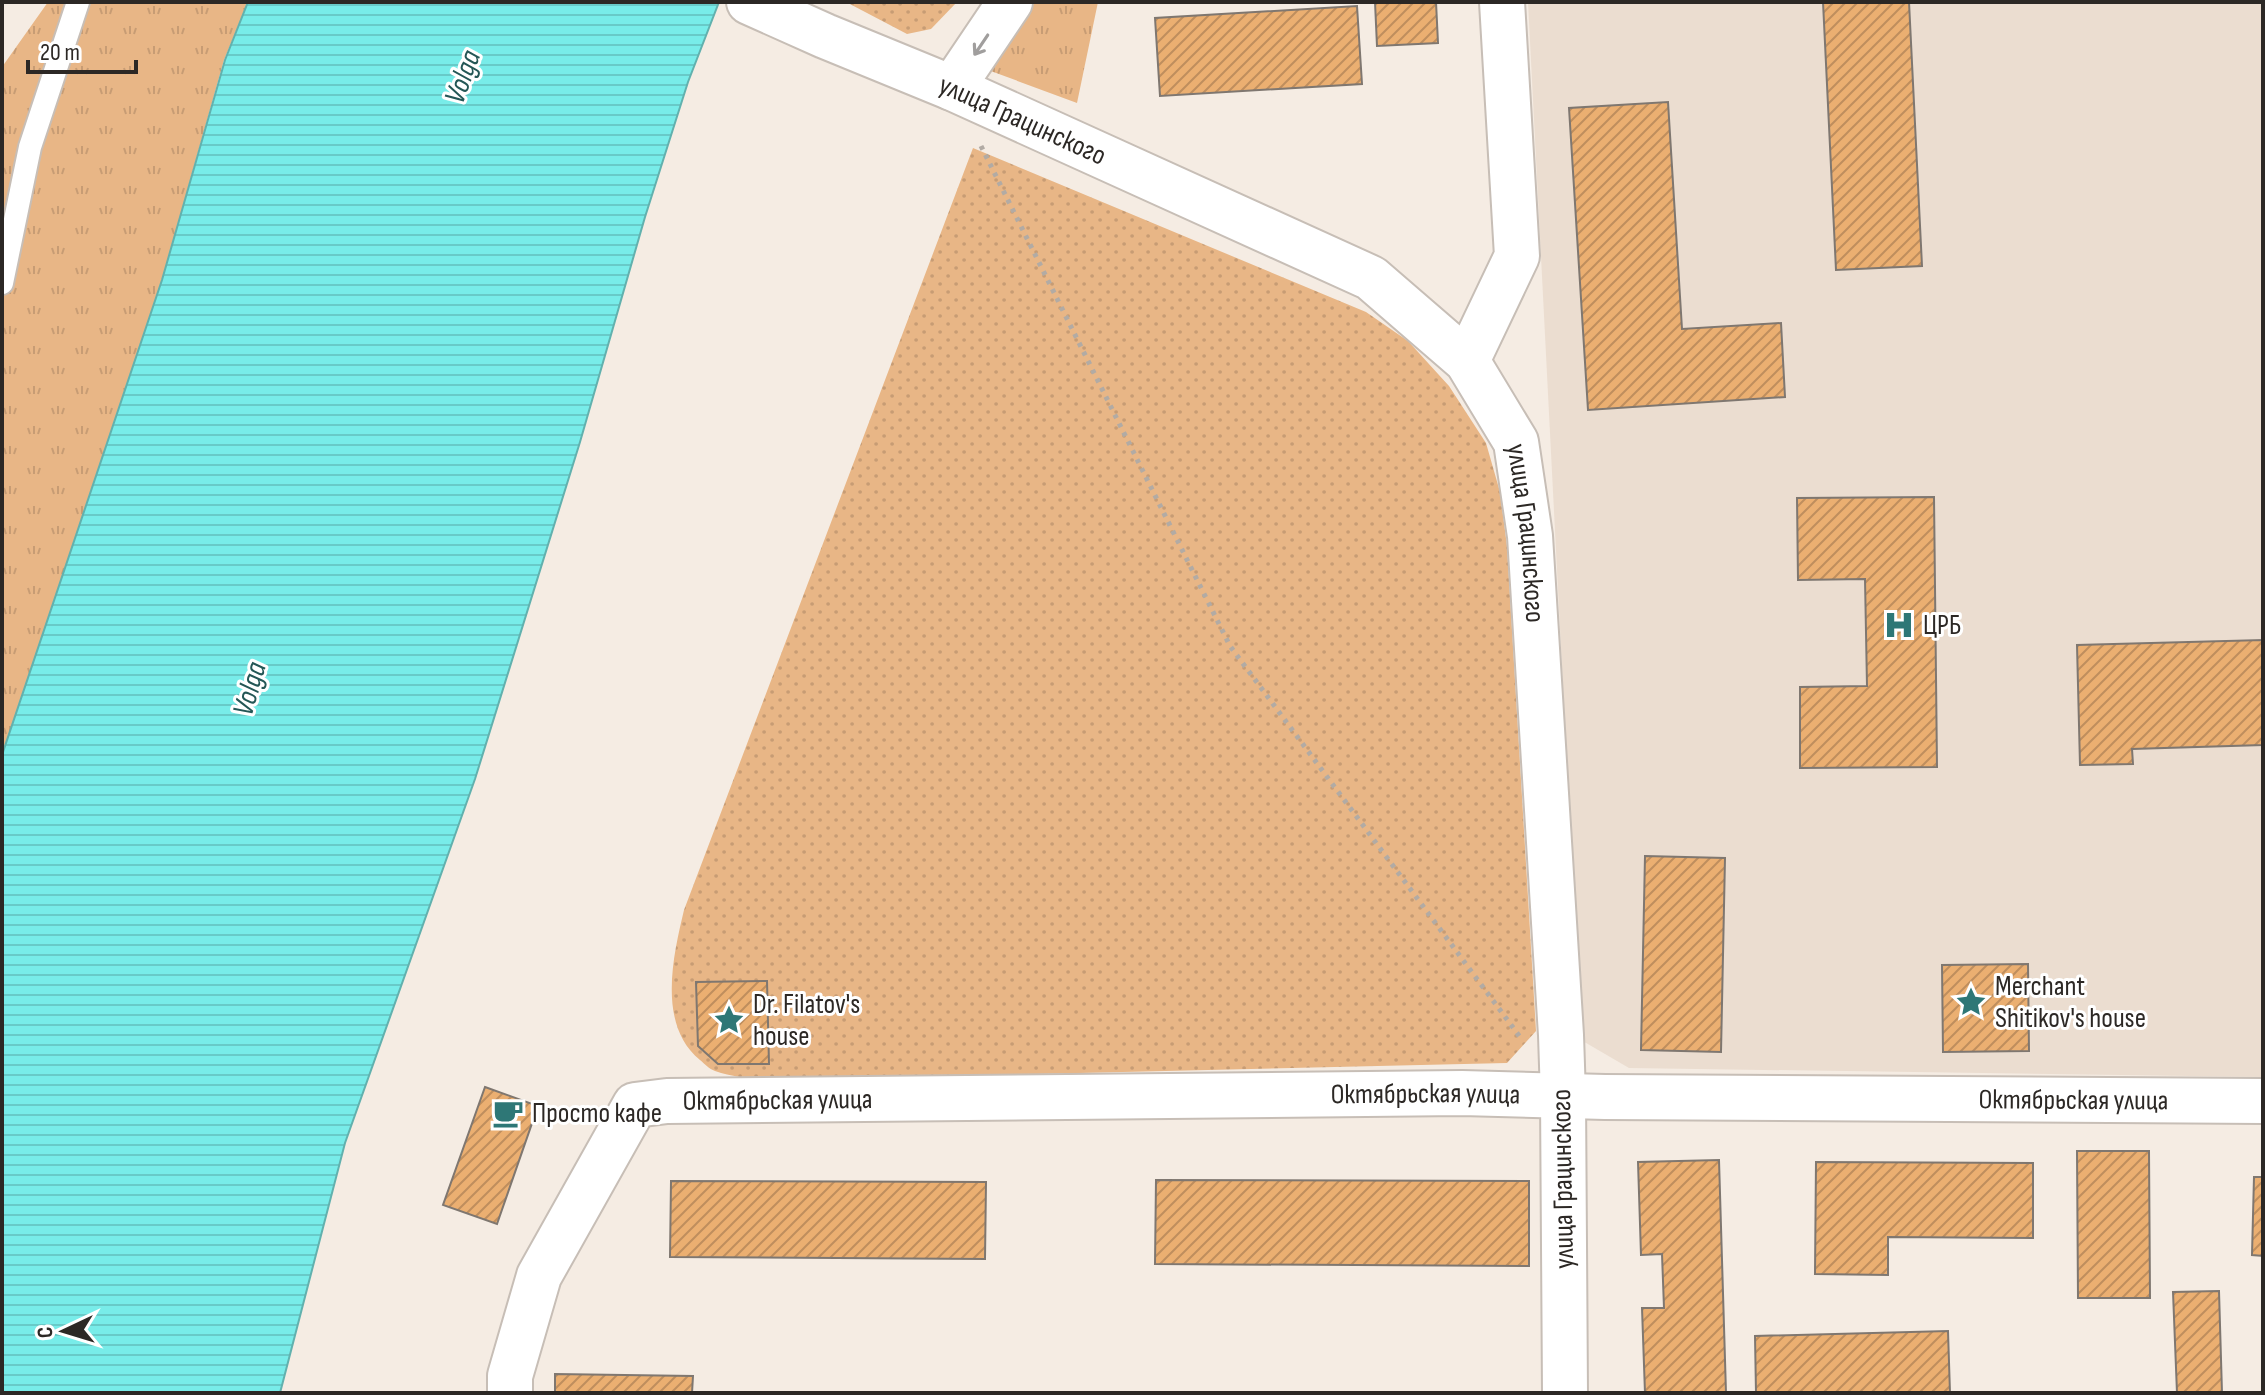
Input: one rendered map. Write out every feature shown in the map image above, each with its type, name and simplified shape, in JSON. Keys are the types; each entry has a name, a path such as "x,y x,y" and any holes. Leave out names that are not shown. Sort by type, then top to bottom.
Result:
{"street":[{"name":"улица Грацинского","path":"749,2 952,88 1371,278 1467,361 1516,442 1530,536 1561,1035 1565,1393"},
{"path":"952,88 1010,2"},
{"path":"1467,361 1517,256 1502,2"},
{"name":"Октябрьская улица","path":"510,1393 510,1376 539,1276 635,1105 667,1101 1446,1093 2263,1101"}],"lane":[{"path":"2,283 30,147 78,2"}],"path":[{"path":"981,145 1230,646 1526,1045"}],"shaded area":[{"path":"1528,2 2263,2 2263,1077 1629,1068 1581,1040"}],"green space":[{"path":"48,2 248,2 224,60 162,280 2,755 2,67"},
{"path":"846,2 957,2 931,29 907,34"},
{"path":"1025,2 1098,2 1077,103 988,70"},
{"path":"973,148 1366,312 1408,341 1449,386 1486,443 1500,492 1507,546 1536,1031 1507,1063 776,1080 738,1077 715,1071 687,1045 678,1028 672,989 684,910"}],"water":[{"name":"Volga","path":"248,2 719,2 688,82 645,217 580,442 475,779 345,1143 280,1393 2,1393 2,755 162,280 225,60"}],"building":[{"path":"1375,2 1436,2 1438,43 1377,46"},
{"path":"1823,2 1909,2 1922,266 1836,270"},
{"path":"1357,6 1362,84 1160,96 1155,18"},
{"path":"1668,102 1682,329 1781,323 1785,397 1588,410 1569,108"},
{"path":"1934,497 1937,767 1800,768 1800,687 1867,686 1865,579 1798,580 1797,498"},
{"path":"2263,640 2263,745 2132,749 2133,764 2080,765 2077,645"},
{"path":"1645,856 1725,858 1721,1052 1641,1050"},
{"path":"2028,964 2029,1051 1943,1052 1942,965"},
{"path":"767,981 769,1064 718,1064 698,1046 696,982"},
{"path":"485,1087 538,1106 497,1224 443,1205"},
{"path":"2077,1151 2149,1151 2150,1298 2078,1298"},
{"path":"1719,1160 1726,1393 1645,1393 1642,1308 1664,1308 1662,1254 1641,1255 1638,1162"},
{"path":"1816,1162 2033,1163 2033,1238 1888,1237 1888,1275 1815,1274"},
{"path":"2254,1177 2263,1177 2263,1256 2252,1255"},
{"path":"1156,1180 1529,1181 1529,1266 1155,1264"},
{"path":"671,1181 986,1182 985,1259 670,1257"},
{"path":"2219,1291 2222,1393 2177,1393 2173,1292"},
{"path":"1948,1331 1950,1393 1756,1393 1755,1336"},
{"path":"555,1374 693,1376 692,1393 555,1393"}],"place":[{"name":"ЦРБ","path":"1899,625"},
{"name":"Merchant Shitikov's house","path":"1971,1002"},
{"name":"Dr. Filatov's house","path":"729,1020"},
{"name":"Просто кафе","path":"508,1113"}]}
